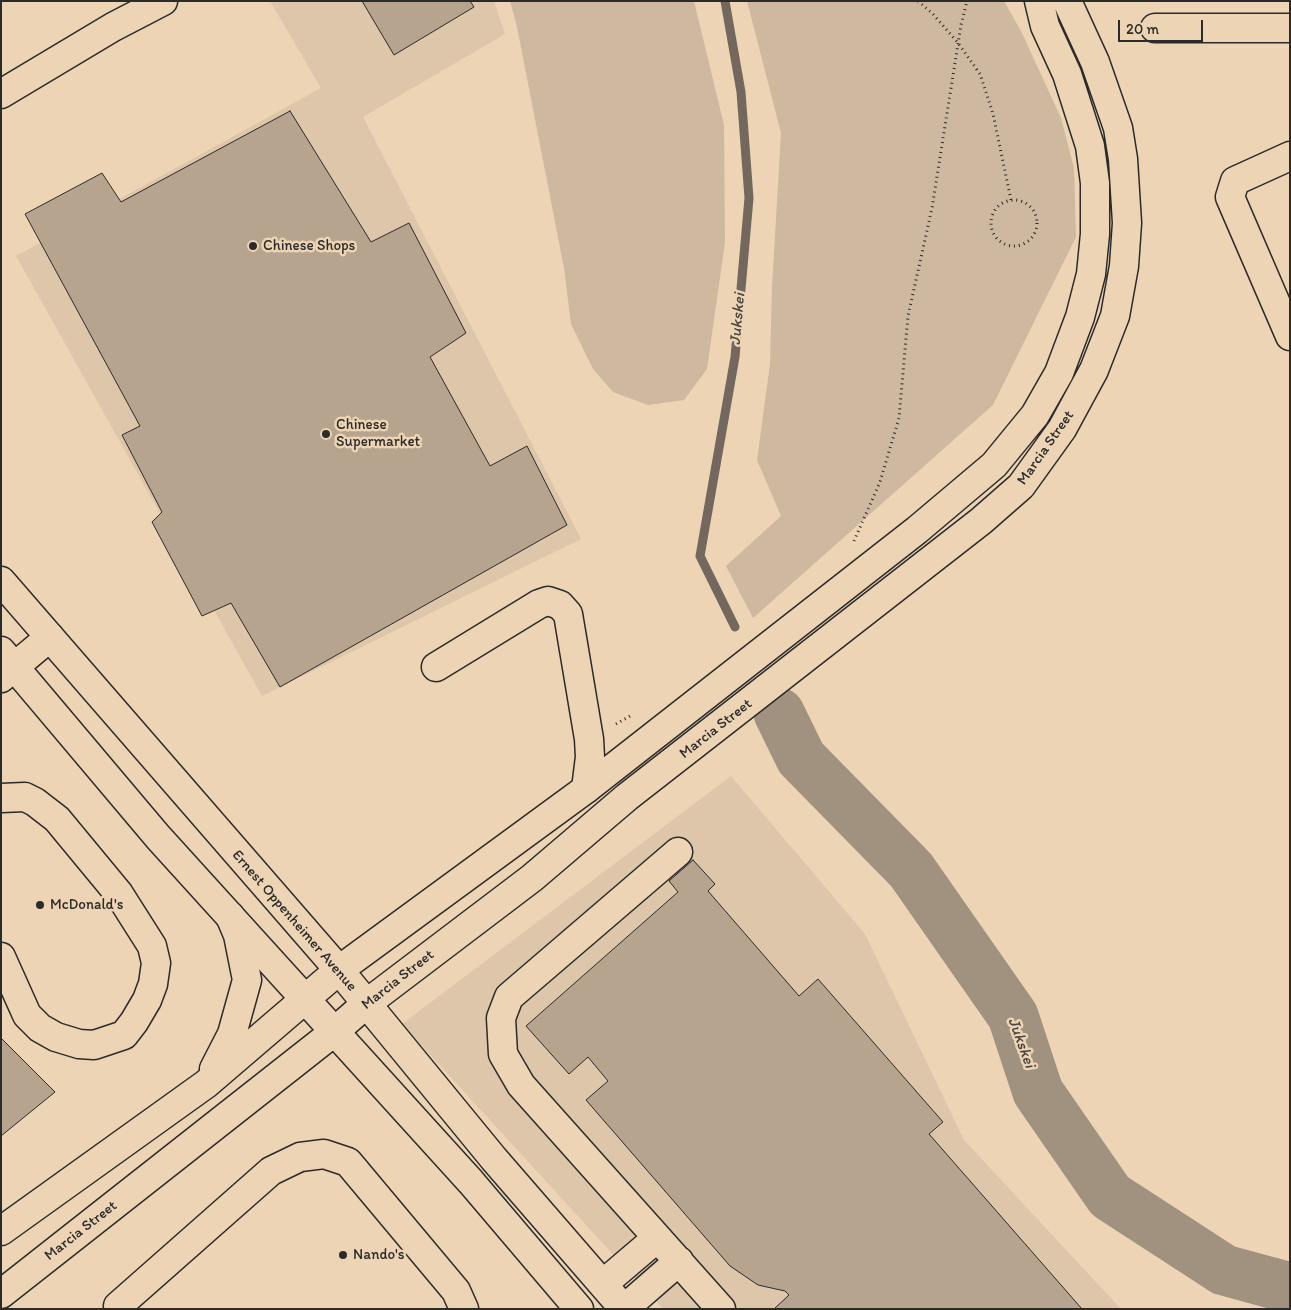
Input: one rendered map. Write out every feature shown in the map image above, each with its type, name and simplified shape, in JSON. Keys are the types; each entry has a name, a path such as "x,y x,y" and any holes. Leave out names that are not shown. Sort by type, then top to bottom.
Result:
{"main road":[{"path":"1,94 113,27 163,1"},
{"name":"Marcia Street","path":"1,1231 206,1084 338,970 586,789 810,615 970,487 994,465 1035,415 1059,373 1080,317 1091,274 1095,234 1095,183 1091,155 1067,74 1045,26 1038,1"},
{"name":"Marcia Street","path":"1,1294 334,1032 366,1004 532,878 628,798 981,521 1021,486 1062,429 1094,370 1115,316 1124,266 1127,223 1123,159 1111,103 1096,62 1067,1"},
{"path":"1155,28 1290,28"},
{"path":"1290,156 1235,181 1230,197 1290,336"},
{"name":"Ernest Oppenheimer Avenue","path":"1,581 338,970 614,1302"},
{"path":"436,667 528,610 548,601 560,605 568,614 573,656 588,739 590,757 586,789"},
{"path":"50,637 6,665 303,999 471,1182 579,1309"},
{"path":"1,798 26,797 57,819 118,894 152,946 156,963 153,984 147,1000 134,1022 124,1035 94,1045 79,1044 56,1037 40,1028 27,1015 1,957"},
{"path":"678,852 509,997 501,1018 503,1054 522,1085 721,1309"},
{"path":"206,1084 232,1034 247,980 238,934 230,916"},
{"path":"118,1306 272,1171 300,1157 324,1154 348,1162 456,1290 464,1309"},
{"path":"614,1302 657,1238"},
{"path":"614,1302 679,1262"}],"path":[{"path":"918,1 933,14 958,43 980,74 991,106 1011,200"},
{"path":"849,547 856,540 880,482 899,418 908,316 932,208 958,43 967,1"},
{"path":"1011,200 1026,204 1036,215 1037,223 1032,237 1020,246 1012,246 999,240 991,227 991,220 998,207 1011,200"}],"shaded area":[{"path":"270,1 494,1 505,34 363,117 581,539 262,696 16,256 321,88"},
{"path":"510,1 694,1 724,125 725,242 707,369 684,400 648,405 613,392 593,369 571,324 564,268 517,27"},
{"path":"747,1 1004,1 1022,33 1061,118 1074,168 1076,237 993,405 753,618 726,566 781,516 757,460 770,364 772,287 781,133"},
{"path":"731,776 865,934 964,1140 1121,1309 663,1309 402,1024"}],"building":[{"path":"362,1 470,1 474,7 394,55"},
{"path":"290,111 371,242 409,223 466,333 430,357 490,466 527,446 567,525 280,687 231,603 202,616 152,522 162,512 122,435 140,426 25,214 102,173 121,202"},
{"path":"693,860 715,884 708,891 799,996 818,979 943,1122 929,1134 1082,1309 774,1309 789,1295 785,1291 758,1285 730,1266 586,1100 608,1081 588,1057 569,1074 526,1026 678,892 669,881"},
{"path":"1,1038 55,1092 1,1136"}],"waterway":[{"name":"Jukskei","path":"725,1 741,92 749,198 735,357 700,556 735,627"},
{"name":"Jukskei","path":"779,713 801,758 911,870 1013,1016 1038,1092 1110,1196 1224,1270 1290,1288"}],"place":[{"name":"Chinese Shops","path":"253,246"},
{"name":"Chinese Supermarket","path":"326,434"},
{"name":"McDonald's","path":"40,905"},
{"name":"Nando's","path":"343,1255"}]}
